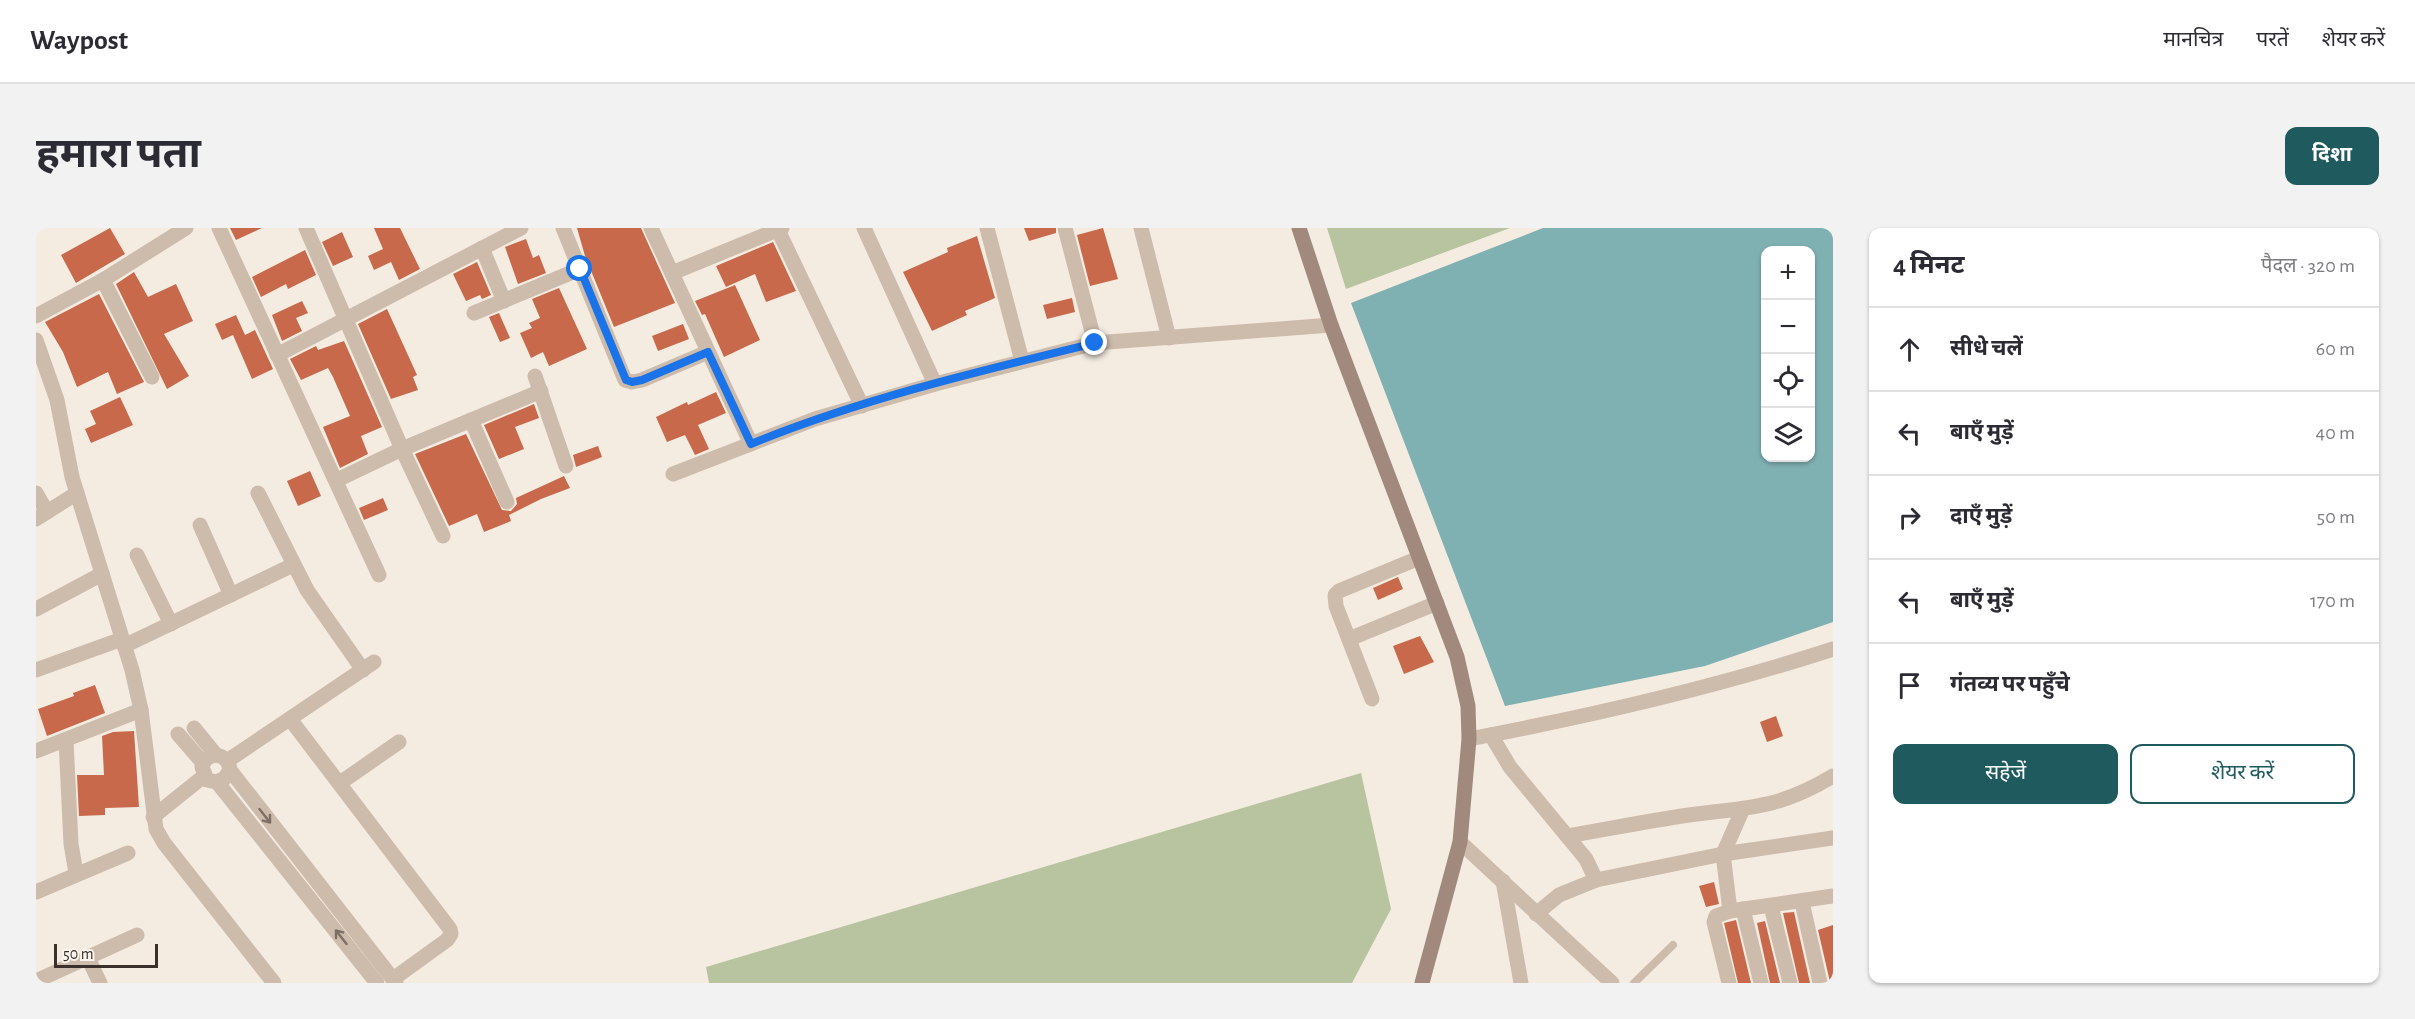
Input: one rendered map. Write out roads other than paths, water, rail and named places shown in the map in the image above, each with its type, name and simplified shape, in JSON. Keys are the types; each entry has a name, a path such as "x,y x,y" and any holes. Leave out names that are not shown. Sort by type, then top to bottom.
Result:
{"main road":[{"path":"1299,228 1331,325 1457,657 1468,706 1469,739 1460,842 1422,983"}],"street":[{"path":"36,316 103,280 186,228"},
{"path":"219,228 379,575"},
{"path":"306,228 402,449 443,536"},
{"path":"276,355 482,248 498,233 521,228"},
{"path":"563,228 626,380 632,382 642,380 708,352"},
{"path":"651,228 751,444"},
{"path":"864,228 935,384"},
{"path":"987,228 1022,361"},
{"path":"1065,228 1095,343"},
{"path":"1141,228 1170,338"},
{"path":"672,273 779,229 862,406"},
{"path":"482,248 504,301"},
{"path":"474,313 580,269"},
{"path":"103,280 152,377"},
{"path":"673,474 814,419 935,384 1095,343 1331,325"},
{"path":"38,350 57,400 77,493 141,710 153,817 164,843 274,983"},
{"path":"337,480 471,420 538,384 566,465"},
{"path":"471,420 507,502"},
{"path":"36,493 42,515 77,493"},
{"path":"224,762 368,666 319,610 293,565 258,493"},
{"path":"200,525 231,595"},
{"path":"136,555 171,624"},
{"path":"1372,699 1336,606 1335,595 1339,591 1419,558"},
{"path":"36,670 123,643 171,624 293,565"},
{"path":"36,609 102,574"},
{"path":"1349,639 1437,603"},
{"path":"1469,739 1765,671 1833,649"},
{"path":"36,751 141,710"},
{"path":"194,728 224,762 394,981 452,934 290,719"},
{"path":"178,734 377,983"},
{"path":"1491,735 1510,767 1586,858 1596,880"},
{"path":"66,740 71,844 76,873"},
{"path":"340,783 399,742"},
{"path":"208,774 208,757 224,762"},
{"path":"208,774 225,778 224,762"},
{"path":"153,817 208,774"},
{"path":"1567,836 1688,815 1742,811 1793,797 1833,776"},
{"path":"1742,811 1724,854 1736,910 1761,983"},
{"path":"1536,914 1559,895 1596,880 1724,854 1833,838"},
{"path":"1460,842 1612,983"},
{"path":"36,892 76,873 128,853"},
{"path":"1503,881 1521,983"},
{"path":"1729,983 1714,922 1716,916 1736,910 1831,897 1833,913"},
{"path":"1802,902 1820,983"},
{"path":"1771,906 1790,983"},
{"path":"36,981 137,935"},
{"path":"88,958 100,983"}],"lane":[{"path":"1634,983 1673,945"}],"water":[{"path":"1543,228 1833,228 1833,622 1705,666 1505,706 1351,303"}]}
